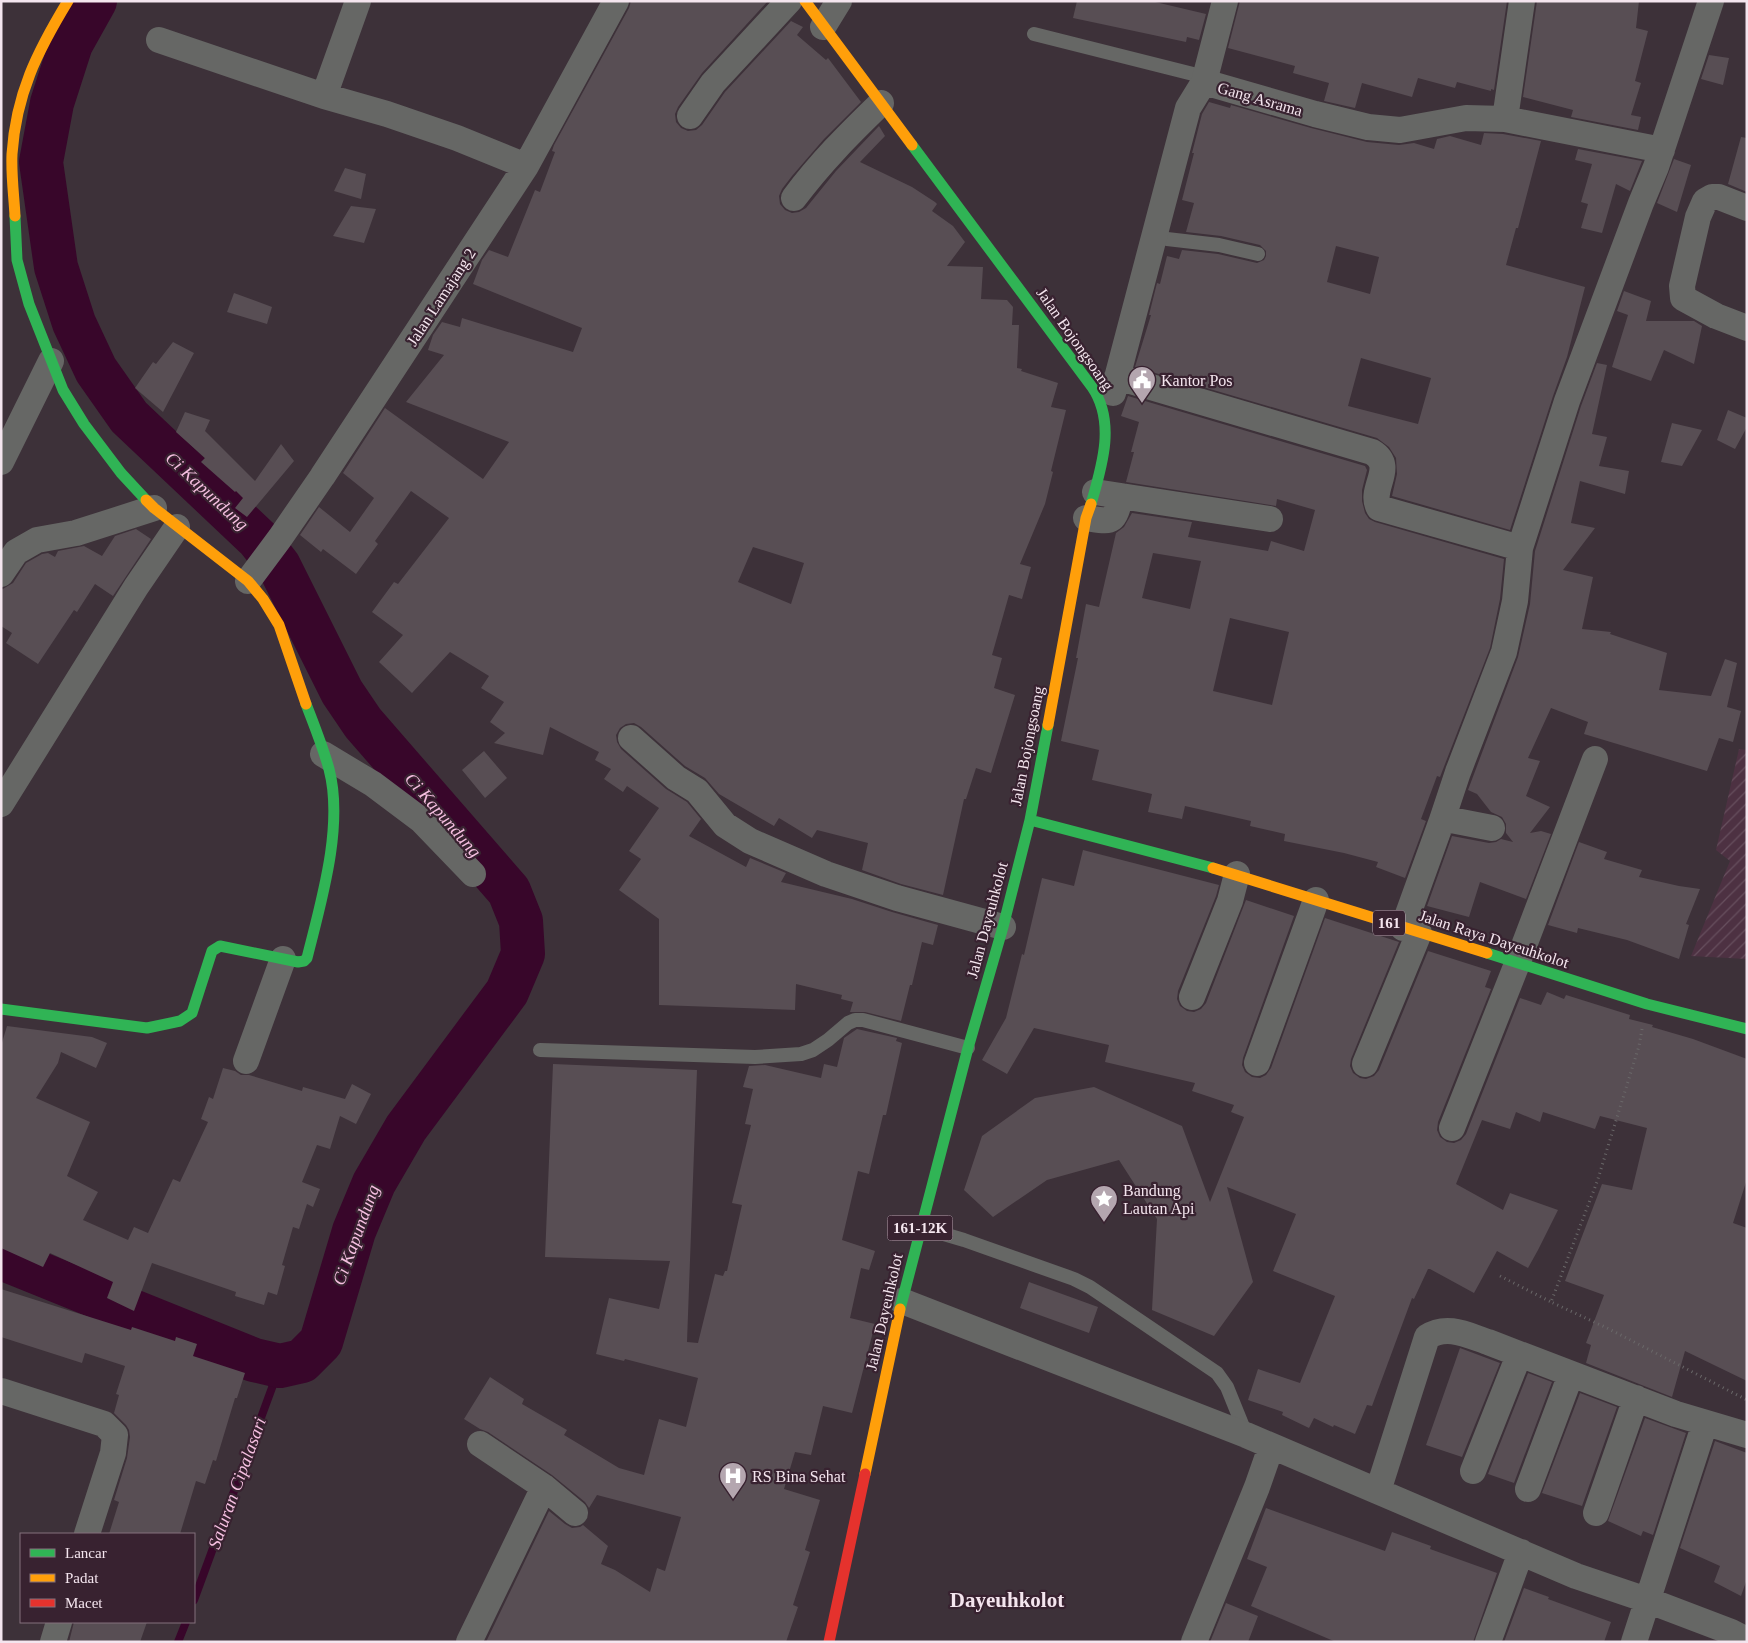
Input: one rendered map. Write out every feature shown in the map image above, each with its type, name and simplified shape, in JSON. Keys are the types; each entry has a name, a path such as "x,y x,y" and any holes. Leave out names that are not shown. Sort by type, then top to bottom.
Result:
{"main road":[{"path":"1,1009 147,1028 180,1022 192,1013 212,951 215,948 220,946 298,962 304,961 307,958 327,878 333,827 332,788 329,770 279,624 252,576 177,527 154,508 121,473 84,424 63,390 9,258 12,157 19,103 41,47 68,1"},
{"name":"Jalan Bojongsoang","path":"805,1 1080,370 1102,406 1105,418 1103,450 1095,492 1086,518 1030,820"},
{"name":"Jalan Raya Dayeuhkolot","path":"1030,820 1238,874 1647,1004 1747,1029"},
{"name":"Jalan Dayeuhkolot","path":"829,1642 902,1301 920,1227 1003,927 1030,820"}],"street":[{"path":"324,96 358,1"},
{"name":"Jalan Lamajang 2","path":"252,576 280,538 526,166 616,1"},
{"path":"690,116 713,83 789,1"},
{"path":"823,27 839,1"},
{"path":"1202,78 1225,1"},
{"path":"1505,119 1522,1"},
{"path":"1365,1064 1411,930 1441,823 1458,772 1504,652 1515,601 1520,548 1567,401 1662,150 1711,1"},
{"path":"159,40 324,96 387,114 458,138 526,166"},
{"name":"Gang Asrama","path":"1105,418 1188,108 1202,78 1315,114 1368,127 1400,130 1466,118 1505,119 1662,150"},
{"path":"794,198 836,146 881,103"},
{"path":"1747,208 1719,197 1712,197 1705,202 1698,217 1682,286 1682,298 1716,316 1747,328"},
{"path":"1,462 50,361"},
{"path":"1117,377 1372,452 1380,457 1383,465 1376,499 1379,508 1520,548"},
{"path":"1095,492 1270,519"},
{"path":"1086,518 1111,520 1115,516 1121,496"},
{"path":"4,564 16,552 37,540 76,533 154,508"},
{"path":"1,804 136,587 177,527"},
{"path":"631,738 676,778 697,792 725,825 750,841 826,874 897,898 1003,927"},
{"path":"323,754 373,784 420,820 473,874"},
{"path":"1452,1128 1517,964 1594,759"},
{"path":"1441,823 1451,820 1492,828"},
{"path":"1192,997 1230,901 1238,874"},
{"path":"1257,1063 1316,900"},
{"path":"246,1061 283,959"},
{"path":"902,1301 1246,1435 1576,1576 1647,1600 1735,1638"},
{"path":"1378,1491 1427,1337 1434,1332 1442,1330 1458,1332 1676,1414 1747,1435"},
{"path":"1473,1472 1519,1355"},
{"path":"1528,1489 1571,1374"},
{"path":"1,1391 104,1424 115,1435 113,1453 87,1533"},
{"path":"1596,1513 1636,1398"},
{"path":"1634,1642 1704,1423"},
{"path":"480,1444 544,1487 575,1513"},
{"path":"1194,1642 1257,1487 1271,1447"},
{"path":"469,1642 544,1487"},
{"path":"1488,1642 1521,1552"},
{"path":"52,1642 59,1623"}],"lane":[{"path":"1034,34 1202,78 1215,1"},
{"path":"1154,236 1219,245 1258,254"},
{"path":"540,1050 755,1057 801,1054 812,1050 828,1040 848,1023 855,1020 864,1020 968,1048"},
{"path":"920,1227 1074,1279 1090,1287 1217,1373 1227,1387 1246,1435"}],"path":[{"path":"1551,1302 1600,1173 1639,1046 1647,1004"},
{"path":"1500,1276 1607,1328 1747,1400"}],"shaded area":[{"path":"1739,749 1747,750 1747,959 1691,956 1730,861 1716,850"}],"building":[{"path":"631,1 768,1 702,73 678,107 675,114 676,122 681,128 688,131 696,130 702,125 725,92 791,21 803,27 797,35 826,60 828,58 861,102 824,139 792,176 779,196 780,204 785,210 792,213 806,208 836,171 879,126 885,136 860,162 912,187 937,204 932,211 953,226 965,242 947,266 983,267 981,299 1007,300 1013,307 1012,325 1019,325 1017,368 1058,383 1051,407 1066,410 1045,504 1020,564 1031,567 1022,599 1009,595 992,655 1002,658 994,688 1015,695 991,773 976,768 966,799 964,799 943,895 901,884 862,870 868,843 817,830 812,838 779,818 774,826 719,794 705,778 685,766 634,723 626,724 620,728 616,735 621,749 666,789 687,802 701,819 689,836 746,867 750,858 786,873 781,882 852,899 938,925 933,945 922,942 901,1021 865,1012 850,1012 853,1002 841,999 842,995 796,984 795,1010 659,1005 659,919 619,890 641,859 629,851 659,808 627,786 623,792 604,779 611,769 595,760 599,752 550,727 543,755 494,743 505,733 490,722 504,702 481,688 489,676 450,652 412,693 379,662 403,635 372,612 394,582 398,584 449,518 411,491 375,541 378,544 356,574 323,549 321,552 300,535 319,507 350,532 374,498 343,473 385,408 483,479 509,442 406,402 444,355 428,350 433,335 442,322 460,327 462,318 573,352 582,328 473,284 482,260 489,250 508,257 535,190 540,192 555,152 552,151 554,145 629,8","holes":["753,547 804,563 791,604 738,582"]},
{"path":"1077,1 1151,1 1206,14 1199,40 1187,37 1186,42 1073,18"},
{"path":"1240,1 1507,1 1494,90 1491,89 1491,91 1457,82 1455,88 1418,78 1412,97 1362,83 1355,108 1324,101 1329,83 1293,73 1295,66 1228,48"},
{"path":"1537,1 1639,1 1636,28 1648,31 1635,81 1641,83 1631,115 1641,117 1638,130 1571,117 1573,110 1523,97"},
{"path":"1709,55 1729,58 1723,85 1701,79"},
{"path":"1209,102 1230,108 1231,105 1367,142 1399,145 1414,143 1434,149 1437,139 1450,136 1481,145 1484,133 1503,134 1541,141 1506,265 1585,287 1567,357 1510,530 1392,496 1397,474 1396,458 1389,447 1377,438 1135,367 1151,315 1149,315 1157,283 1160,284 1167,256 1179,259 1182,250 1218,254 1257,263 1264,260 1266,256 1266,251 1260,245 1221,236 1186,232 1194,203 1182,200 1202,114","holes":["1336,246 1379,257 1370,294 1327,282","1361,358 1431,378 1418,424 1348,406"]},
{"path":"1741,137 1747,138 1747,192 1728,184"},
{"path":"1578,149 1642,161 1630,191 1616,184 1602,233 1581,228 1588,204 1581,202 1592,164 1575,160"},
{"path":"1674,159 1691,165 1677,212 1657,203"},
{"path":"345,168 366,174 361,199 334,191"},
{"path":"351,206 376,209 364,243 333,236"},
{"path":"1624,291 1651,301 1646,321 1694,321 1702,326 1694,364 1664,350 1651,381 1612,367 1628,315 1617,311"},
{"path":"234,293 272,307 267,324 227,312"},
{"path":"173,342 194,353 163,412 135,388 153,362 156,364"},
{"path":"1597,363 1607,365 1592,434 1607,437 1599,466 1629,471 1625,494 1580,481 1571,523 1595,528 1563,570 1593,577 1582,629 1611,632 1610,634 1667,653 1659,690 1711,696 1725,659 1737,663 1727,707 1741,711 1733,742 1719,738 1707,771 1584,734 1588,722 1551,708 1528,758 1540,761 1526,796 1550,807 1530,833 1541,831 1551,834 1526,899 1480,882 1469,917 1427,906 1452,836 1489,843 1501,839 1513,842 1506,833 1506,824 1502,817 1491,812 1477,794 1468,790 1518,657 1530,604 1535,551 1581,406"},
{"path":"1128,396 1365,466 1367,470 1362,490 1362,501 1365,513 1369,519 1504,559 1500,599 1490,648 1440,777 1437,776 1421,819 1426,821 1405,878 1376,867 1378,862 1284,841 1285,834 1250,826 1251,821 1185,806 1182,819 1148,812 1152,794 1092,780 1099,750 1061,741 1078,658 1076,658 1086,604 1099,607 1116,533 1124,527 1132,513 1192,522 1188,537 1268,551 1271,541 1304,551 1315,510 1277,499 1276,506 1126,482 1139,422 1121,416","holes":["1153,553 1201,561 1190,609 1142,598","1230,618 1289,632 1272,705 1213,691"]},
{"path":"1728,410 1747,418 1747,427 1735,449 1717,440"},
{"path":"185,412 210,420 205,431 255,481 281,444 294,461 247,517 235,508 243,498 201,462 205,458 176,432"},
{"path":"1672,423 1702,430 1682,466 1661,462"},
{"path":"136,529 151,539 113,596 95,584 77,612 74,610 38,664 6,643 12,633 1,626 1,590 13,583 26,563 42,554 48,553 55,557 58,551 84,546 102,556 115,536"},
{"path":"484,751 507,778 485,798 462,770"},
{"path":"1579,842 1607,852 1604,859 1642,870 1639,877 1700,889 1686,924 1689,925 1679,959 1627,940 1578,928 1577,933 1548,925"},
{"path":"1083,850 1219,885 1178,991 1177,999 1180,1006 1187,1011 1194,1012 1201,1009 1206,1003 1246,900 1294,916 1243,1058 1242,1065 1245,1072 1252,1077 1260,1078 1266,1075 1271,1068 1325,918 1399,942 1351,1059 1350,1066 1353,1073 1360,1078 1366,1079 1374,1076 1379,1070 1428,951 1491,971 1485,987 1491,989 1438,1122 1437,1130 1440,1137 1447,1142 1454,1143 1461,1140 1466,1134 1520,998 1541,1005 1547,992 1564,999 1566,995 1630,1015 1629,1019 1653,1025 1652,1027 1693,1039 1747,1059 1747,1179 1733,1223 1747,1228 1747,1381 1685,1351 1672,1397 1586,1363 1591,1345 1586,1343 1604,1295 1565,1281 1602,1184 1632,1190 1647,1128 1600,1116 1595,1129 1543,1112 1540,1122 1516,1112 1510,1129 1482,1120 1456,1184 1503,1210 1510,1193 1558,1210 1528,1268 1497,1251 1474,1293 1428,1269 1414,1299 1412,1298 1372,1406 1367,1405 1355,1434 1314,1418 1309,1428 1282,1415 1283,1412 1248,1400 1258,1369 1300,1383 1335,1296 1273,1271 1296,1214 1227,1187 1253,1282 1214,1336 1152,1310 1157,1219 1119,1160 1047,1180 993,1217 964,1190 982,1136 1035,1098 1094,1087 1182,1126 1210,1202 1244,1117 1231,1112 1234,1105 1192,1091 1195,1083 1105,1062 1109,1045 1034,1028 1007,1074 982,1060 1006,1018 1022,954 1024,955 1042,878 1074,886"},
{"path":"7,1026 92,1037 107,1043 96,1068 61,1052 58,1063 36,1098 90,1122 67,1176 98,1192 83,1220 128,1240 134,1227 148,1233 173,1179 180,1182 208,1122 201,1119 209,1097 213,1099 223,1068 235,1071 241,1075 249,1075 302,1091 303,1087 345,1099 352,1084 371,1094 356,1124 340,1116 330,1149 317,1145 302,1182 320,1189 313,1207 307,1204 299,1229 293,1227 282,1265 285,1266 277,1295 268,1292 264,1305 235,1296 236,1292 152,1263 134,1311 107,1298 113,1282 50,1253 43,1267 1,1248 1,1046"},
{"path":"857,1029 897,1038 896,1041 902,1043 886,1115 883,1115 869,1174 858,1171 842,1240 875,1251 869,1270 861,1268 850,1318 875,1324 852,1413 823,1406 811,1455 795,1452 784,1489 820,1500 805,1550 810,1552 793,1605 798,1607 786,1642 486,1642 549,1511 572,1528 583,1525 608,1546 601,1564 615,1570 650,1592 657,1568 665,1571 681,1517 597,1495 589,1508 585,1502 552,1475 488,1432 464,1419 490,1377 524,1399 522,1404 567,1430 564,1435 619,1468 644,1475 659,1419 686,1427 698,1378 625,1359 624,1361 596,1354 609,1298 659,1309 670,1261 545,1257 553,1064 697,1070 687,1342 698,1343 715,1274 723,1276 725,1271 727,1271 742,1205 732,1203 751,1125 745,1124 753,1089 743,1087 749,1066 765,1065 821,1078 824,1064 837,1067 844,1038"},
{"path":"1029,1282 1098,1307 1089,1333 1020,1308"},
{"path":"1,1289 131,1330 132,1327 175,1341 176,1337 197,1344 193,1356 245,1373 237,1398 235,1398 216,1461 213,1460 205,1484 196,1481 180,1533 109,1533 119,1502 114,1500 127,1458 130,1437 126,1425 114,1413 119,1395 116,1394 125,1366 85,1353 82,1363 1,1337"},
{"path":"1460,1348 1500,1363 1462,1457 1426,1445"},
{"path":"1528,1373 1552,1382 1514,1483 1488,1474"},
{"path":"1580,1393 1617,1407 1582,1506 1542,1493"},
{"path":"1645,1418 1686,1433 1653,1535 1643,1531 1641,1536 1608,1521"},
{"path":"1715,1441 1747,1453 1747,1579 1741,1596 1714,1582 1720,1566 1680,1548"},
{"path":"1266,1508 1385,1551 1392,1532 1431,1546 1430,1549 1497,1573 1473,1642 1336,1642 1251,1606 1267,1567 1247,1559"},
{"path":"1524,1588 1549,1597 1548,1599 1611,1622 1604,1642 1504,1642"},
{"path":"1226,1603 1258,1616 1248,1642 1210,1642"},
{"path":"74,1623 147,1623 140,1642 69,1642"}],"waterway":[{"name":"Ci Kapundung","path":"1,1258 254,1360 280,1366 302,1361 321,1342 354,1231 374,1183 406,1128 507,992 523,954 521,921 509,891 363,723 342,692 279,566 258,539 129,417 96,370 74,323 56,267 41,162 52,103 71,44 95,1"},
{"name":"Saluran Cipalasari","path":"195,1597 280,1366"},
{"name":"Saluran Cipalasari","path":"178,1642 186,1623"}],"traffic: fast":[{"path":"912,145 1092,387 1099,401 1104,415 1105,444 1091,504"},
{"path":"15,216 17,260 29,304 63,390 84,424 121,473 146,500"},
{"path":"1,1009 147,1028 180,1021 192,1013 212,951 220,946 298,962 304,961 307,958 324,889 329,864 334,815 333,791 329,769 306,704"},
{"path":"1030,820 1048,725"},
{"path":"900,1309 1030,820 1213,868"},
{"path":"1487,953 1647,1004 1747,1029"}],"traffic: slow":[{"path":"15,216 12,154 18,112 23,93 38,56 68,1"},
{"path":"805,1 912,145"},
{"path":"146,500 248,581 263,599 279,625 306,704"},
{"path":"1048,725 1086,518 1091,504"},
{"path":"1213,868 1487,953"},
{"path":"865,1474 900,1309"}],"traffic: jam":[{"path":"829,1642 865,1474"}],"place":[{"name":"Kantor Pos","path":"1142,404"},
{"name":"Bandung Lautan Api","path":"1104,1223"},
{"name":"RS Bina Sehat","path":"733,1500"}],"district":[{"name":"Dayeuhkolot","path":"1007,1600"}]}
